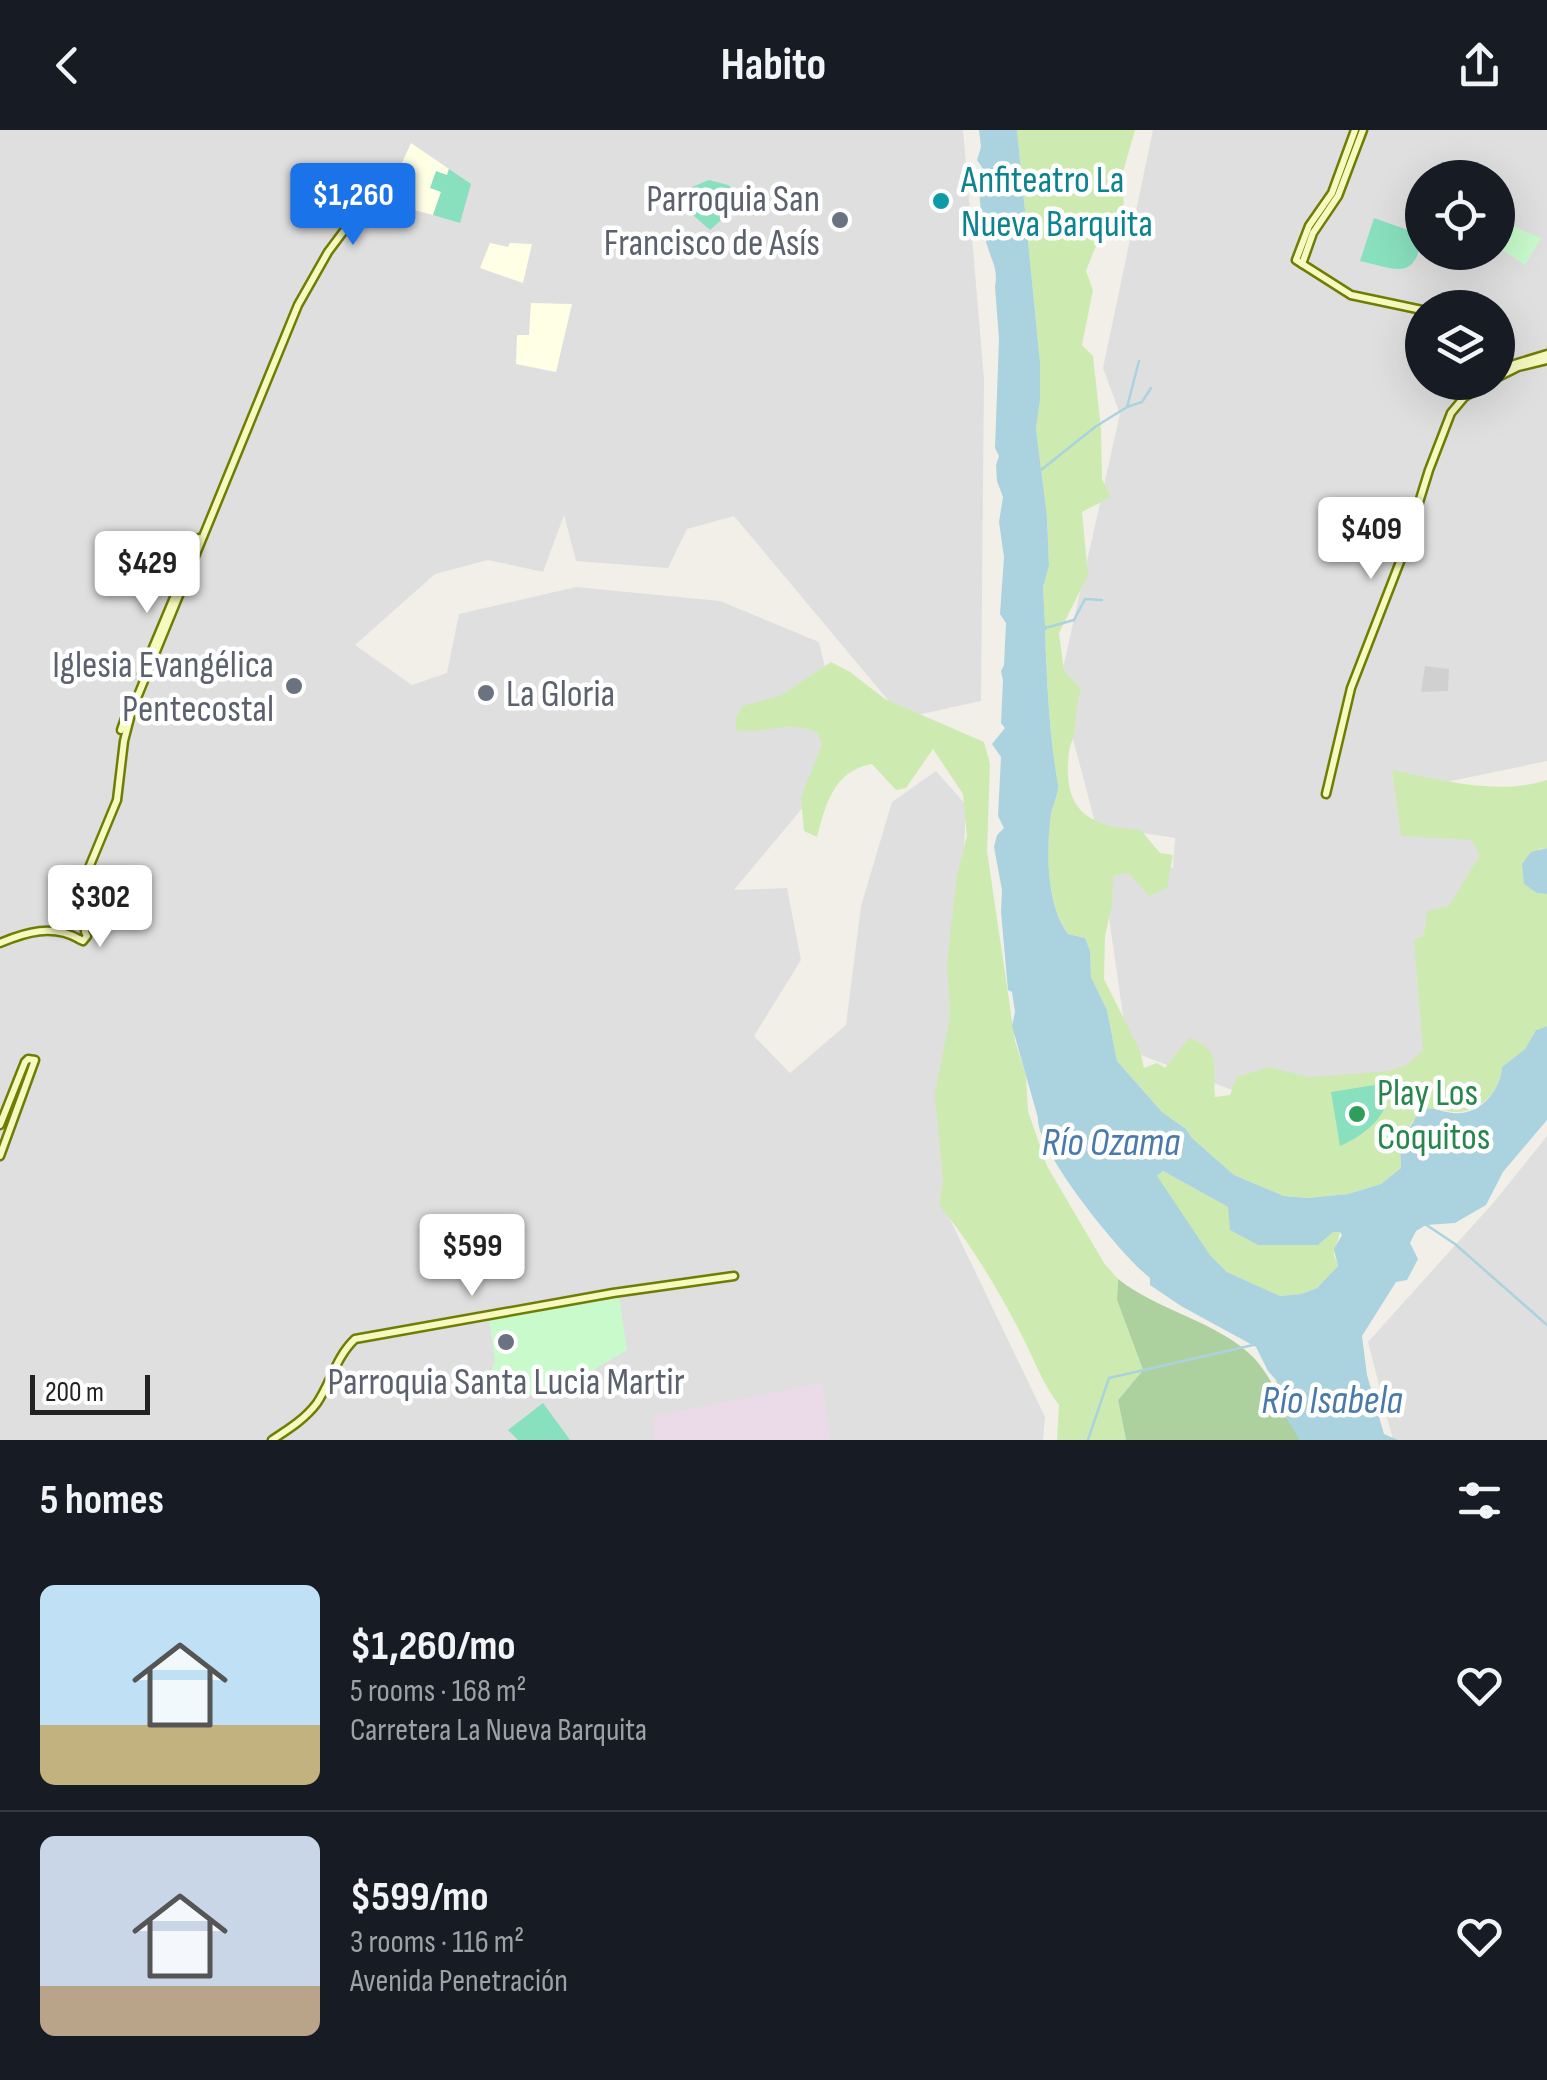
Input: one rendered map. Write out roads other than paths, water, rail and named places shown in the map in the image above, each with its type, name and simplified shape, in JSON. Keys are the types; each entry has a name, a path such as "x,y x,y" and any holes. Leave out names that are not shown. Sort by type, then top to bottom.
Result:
{"street":[{"path":"1359,130 1338,196 1299,262 1351,295 1405,306"},
{"path":"0,943 28,931 79,934 88,870 118,800 128,720 303,288 332,238 372,189"},
{"path":"1515,365 1547,357"},
{"path":"1515,368 1547,357"},
{"path":"1326,794 1351,688 1446,426 1463,400"},
{"path":"0,1125 24,1062 28,1058 35,1060 0,1156"},
{"path":"272,1440 307,1415 319,1400 338,1359 355,1339 613,1293 734,1276"}],"water":[{"name":"Río Ozama","path":"979,130 1017,130 1040,362 1036,429 1047,516 1049,566 1043,587 1045,625 1049,627 1045,631 1049,708 1058,788 1049,828 1048,860 1061,922 1068,934 1085,938 1090,951 1091,977 1107,1010 1117,1061 1162,1112 1186,1129 1234,1175 1284,1196 1307,1198 1348,1194 1381,1184 1401,1168 1400,1144 1421,1109 1463,1113 1480,1106 1498,1084 1502,1067 1525,1049 1536,1030 1547,1026 1547,1120 1503,1172 1486,1205 1455,1223 1426,1225 1416,1231 1410,1243 1418,1259 1407,1280 1396,1282 1362,1336 1367,1375 1384,1434 1398,1440 1300,1440 1283,1413 1276,1380 1256,1347 1150,1285 1150,1278 1120,1248 1065,1177 1041,1133 1012,1026 1015,1012 1012,992 1008,990 1002,890 994,847 1004,828 998,816 1001,757 992,744 1005,728 1001,723 1001,671 1006,623 1000,614 1004,557 999,522 1003,497 997,481 999,456 995,448 999,339 996,276 981,207 982,167 977,160 981,147","holes":["1163,1171 1228,1207 1230,1230 1258,1245 1318,1245 1333,1232 1340,1232 1334,1249 1338,1266 1317,1288 1280,1296 1227,1272 1210,1255 1157,1176"]},
{"path":"1547,848 1547,894 1537,893 1524,884 1522,864 1531,852"}],"waterway":[{"path":"1041,470 1127,407 1139,361"},
{"path":"1127,407 1142,402 1151,388"},
{"path":"1049,627 1074,620 1085,599 1102,600"},
{"path":"1425,1224 1455,1244 1547,1325"},
{"path":"1088,1440 1109,1378 1253,1345"}],"place":[{"name":"Anfiteatro La Nueva Barquita","path":"941,201"},
{"name":"Parroquia San Francisco de Asís","path":"840,220"},
{"name":"Iglesia Evangélica Pentecostal","path":"294,686"},
{"name":"La Gloria","path":"486,693"},
{"name":"Play Los Coquitos","path":"1357,1114"},
{"name":"Parroquia Santa Lucia Martir","path":"506,1342"}],"water label":[{"name":"Río Isabela","path":"1332,1399"}]}
